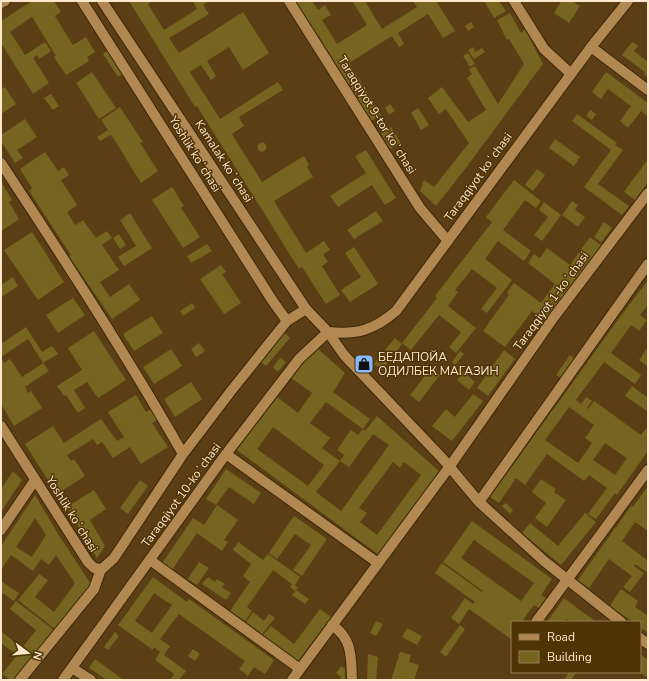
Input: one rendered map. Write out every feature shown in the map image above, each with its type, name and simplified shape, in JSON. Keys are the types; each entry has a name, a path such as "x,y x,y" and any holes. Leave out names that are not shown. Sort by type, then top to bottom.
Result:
{"street":[{"path":"1,3 5,1"},
{"name":"Yoshlik koʻchasi","path":"82,1 272,300 287,321"},
{"name":"Kamalak koʻchasi","path":"102,1 306,309 328,332 344,355 450,466 480,502 544,561 619,621"},
{"name":"Taraqqiyot 9-tor koʻchasi","path":"289,1 420,208 448,240"},
{"path":"514,1 544,49 571,74"},
{"name":"Taraqqiyot koʻchasi","path":"328,332 345,333 364,330 378,325 396,311 591,47 628,1"},
{"path":"591,47 648,90"},
{"path":"1,162 110,330 183,454"},
{"name":"Taraqqiyot 1-koʻchasi","path":"450,466 554,317 648,193"},
{"path":"480,502 648,264"},
{"name":"Yoshlik koʻchasi","path":"1,426 88,562 92,567 101,569 114,558 183,454 231,391 287,321 306,309"},
{"name":"Taraqqiyot 10-koʻchasi","path":"63,680 226,454 299,359 328,332"},
{"path":"226,454 378,563"},
{"path":"292,680 450,466"},
{"path":"537,621 648,470"},
{"path":"1,530 35,480"},
{"path":"150,560 300,669"},
{"path":"20,680 94,588 101,569"},
{"path":"332,625 345,638 349,646 352,680"},
{"path":"72,668 90,680"}],"building":[{"path":"32,1 54,1 61,12 55,16 73,45 86,37 95,52 87,57 89,61 66,75 54,57 56,56 32,17 10,32 25,55 45,42 51,51 39,59 37,55 33,58 49,83 33,94 1,43 1,21"},
{"path":"129,1 152,1 148,4 164,30 197,9 193,1 210,1 203,5 209,14 169,38 179,53 243,12 269,53 243,70 229,47 207,61 216,76 211,80 201,65 190,72 220,119 278,82 283,90 239,117 244,126 232,134 262,182 304,156 309,165 307,167 313,177 274,201 306,253 324,241 330,250 323,254 328,262 322,266 340,295 326,304 302,267 299,269"},
{"path":"295,1 312,1 318,10 325,5 331,15 322,20 337,44 367,25 352,1 365,1 382,29 417,7 413,1 436,1 455,31 443,38 428,14 398,33 404,44 399,47 392,36 349,63 381,115 371,121 318,35 317,36"},
{"path":"484,1 499,1 506,11 494,18"},
{"path":"561,1 572,1 580,6 569,23 554,13"},
{"path":"510,13 521,33 525,29 543,64 436,206 420,191 424,180 434,187 469,143 446,109 439,114 428,98 442,87 468,122 486,110 467,78 472,74 469,69 475,66 498,104 524,64 509,39 507,40 497,20"},
{"path":"471,22 474,27 468,31 465,26"},
{"path":"632,42 638,46 634,51 648,62 648,77 644,74 645,72 622,55"},
{"path":"473,47 475,52 482,48 485,52 474,59 468,50"},
{"path":"107,51 122,74 118,77 103,54"},
{"path":"468,53 475,64 470,67 463,56"},
{"path":"92,72 116,108 99,119 76,83"},
{"path":"606,72 648,103 648,117 641,111 628,128 620,121 631,106 608,89 601,99 592,92"},
{"path":"1,87 2,89 5,87 16,104 1,114"},
{"path":"51,94 59,106 53,110 44,98"},
{"path":"390,104 395,111 389,115 385,108"},
{"path":"120,107 143,142 140,143 158,171 141,183 112,136 111,135 100,141 97,137 108,130 101,120"},
{"path":"418,108 429,125 421,130 411,113"},
{"path":"590,110 596,114 592,120 586,116"},
{"path":"577,114 617,143 615,145 623,150 598,184 629,206 622,215 584,187 611,150 572,121"},
{"path":"25,119 37,137 17,150 23,158 15,163 1,141 1,135"},
{"path":"391,127 401,143 390,149 381,133"},
{"path":"555,139 580,157 574,166 549,148"},
{"path":"260,143 264,143 266,147 264,151 260,151 258,149 258,145"},
{"path":"366,150 396,198 385,205 372,185 338,207 330,196 366,173 355,156"},
{"path":"45,152 58,171 64,167 69,175 61,180 77,205 67,212 75,225 83,220 96,238 107,231 112,238 102,245 119,270 100,282 110,297 129,284 140,300 112,319 69,256 71,255 29,191 32,188 20,169"},
{"path":"648,159 648,182 635,200 624,192"},
{"path":"537,169 545,175 533,191 525,185"},
{"path":"514,180 541,201 536,208 525,200 503,230 531,251 524,261 498,241 485,259 512,280 487,313 481,309 497,288 472,269 455,290 458,292 448,306 476,328 456,353 449,347 461,332 439,315 411,350 402,343 437,298 435,296 492,222 486,217"},
{"path":"1,182 12,200 9,202 19,219 1,231"},
{"path":"172,187 184,206 181,208 200,237 183,248 152,200"},
{"path":"572,201 578,205 575,210 585,217 578,227 562,215"},
{"path":"544,202 561,215 542,241 534,235 548,217 539,210"},
{"path":"376,211 383,221 354,239 347,230"},
{"path":"130,213 152,248 124,266 118,257 136,246 120,220"},
{"path":"604,222 612,228 601,242 594,237"},
{"path":"32,232 64,282 38,300 4,250"},
{"path":"119,234 126,245 120,249 113,238"},
{"path":"590,237 602,246 546,322 532,311 505,347 483,331 509,295 507,292 514,283 541,303 555,284 528,263 534,254 540,258 547,248 570,265"},
{"path":"207,244 212,251 191,263 187,256"},
{"path":"354,247 378,284 350,302 341,290 361,277 345,253"},
{"path":"221,265 226,272 222,274 241,303 224,314 200,279"},
{"path":"13,277 18,286 3,296 1,293 1,285"},
{"path":"648,280 648,305 640,315 647,320 639,331 631,325 611,353 641,375 635,384 604,362 576,400 581,404 586,397 592,401 587,408 588,409 594,401 641,435 648,426 648,451 617,495 615,493 596,519 588,514 607,488 589,475 584,481 547,454 525,485 516,478 499,503 490,497","holes":["569,407 594,425 585,438 592,443 578,463 545,440","605,443 627,458 615,475 593,460"]},
{"path":"73,298 85,315 58,333 46,315"},
{"path":"192,303 195,308 183,316 180,311"},
{"path":"152,316 163,333 134,351 123,334"},
{"path":"26,327 42,352 52,346 58,354 43,363 28,339 1,357 1,344"},
{"path":"94,331 126,380 98,398 87,382 74,390 85,408 78,413 66,395 64,396 57,386 82,370 68,348"},
{"path":"284,332 290,338 266,366 260,361"},
{"path":"395,338 402,344 382,370 374,364"},
{"path":"199,343 205,351 196,357 191,349"},
{"path":"648,347 648,367 639,360"},
{"path":"317,348 345,373 333,392 370,419 363,429 365,431 377,416 441,473 379,555 237,450 277,397 298,413 312,393 291,378 309,354","holes":["326,402 363,429 358,435 351,430 337,450 344,455 340,461 322,448 330,438 310,423","273,427 324,465 308,486 257,449","373,434 389,445 341,511 316,492 340,461 349,467","393,462 400,468 404,462 421,475 377,535 360,522 367,513 359,508"]},
{"path":"171,349 182,366 154,384 143,367"},
{"path":"504,350 515,359 488,396 477,388"},
{"path":"460,351 464,354 455,365 452,362"},
{"path":"570,355 574,358 561,378 556,375"},
{"path":"1,358 4,363 10,359 22,377 43,363 49,371 25,387 28,393 31,391 42,408 14,426 1,404"},
{"path":"280,358 286,362 278,372 273,367"},
{"path":"431,368 440,375 419,402 410,395"},
{"path":"463,372 475,382 469,390 457,380"},
{"path":"191,382 202,399 175,417 164,399"},
{"path":"632,386 648,398 648,412 625,396"},
{"path":"473,394 483,401 452,441 432,426 446,409 455,417"},
{"path":"136,395 146,412 151,409 157,420 152,423 168,447 141,464 130,447 113,458 102,442 97,445 93,439 67,455 71,461 74,459 85,476 57,494 25,444 53,426 64,443 101,419 117,441 124,437 108,412"},
{"path":"226,469 261,493 254,504 229,487 216,505 206,499"},
{"path":"13,471 22,480 1,512 1,489"},
{"path":"541,479 556,489 554,492 566,500 547,527 535,518 546,503 532,492"},
{"path":"140,480 148,486 128,514 120,508"},
{"path":"648,486 648,531 635,522 622,541 648,561 648,573 635,564 634,566 644,573 630,592 623,587 632,576 609,559 589,588 578,580 631,506 633,507"},
{"path":"94,490 106,509 90,520 105,546 97,558 67,507"},
{"path":"35,495 58,534 91,584 55,629 18,600 39,574 48,580 35,597 54,612 75,583 56,555 49,565 41,559 33,571 11,555 1,570 1,546","holes":["35,518 46,535 32,557 16,547"]},
{"path":"506,503 513,510 510,514 502,506"},
{"path":"217,505 238,520 224,540 228,542 222,551 197,533 172,570 162,563 193,518 204,525"},
{"path":"585,513 596,522 561,565 522,533 530,523 558,546"},
{"path":"294,516 327,539 302,576 293,570 311,545 295,534 277,559 269,553"},
{"path":"472,521 552,579 541,595 546,598 539,608 534,605 523,620 524,621 511,621 511,639 469,609 459,624 451,618 465,598 473,604 475,602 435,573 442,563 482,592 483,591 443,562","holes":["474,540 534,583 521,601 461,558"]},
{"path":"238,542 263,560 268,554 300,577 295,585 298,588 295,591 290,587 292,584 273,570 247,607 252,611 245,621 230,611 250,582 243,576 251,564 233,550"},
{"path":"199,562 209,568 197,585 188,579"},
{"path":"153,577 187,602 189,599 274,660 265,674 254,667 248,676 239,669 245,661 179,614 160,639 170,646 164,655 154,647 153,650 118,625","holes":["154,593 172,605 152,633 135,621"]},
{"path":"208,577 215,582 217,579 225,584 222,587 231,593 226,600 202,584"},
{"path":"1,581 19,593 14,601 1,592"},
{"path":"621,589 638,601 635,607 648,616 648,633 641,628 641,621 632,621 610,606"},
{"path":"296,590 309,599 305,604 292,595"},
{"path":"564,598 595,621 569,621 566,619 565,621 548,621"},
{"path":"16,601 55,631 17,680 11,680 2,674 17,655 1,643 1,631 22,648 36,630 10,609"},
{"path":"320,609 331,617 298,661 263,635 271,626 294,644"},
{"path":"253,612 264,621 269,614 275,618 262,634 246,622"},
{"path":"376,621 383,624 376,636 370,633"},
{"path":"460,625 465,629 446,657 440,652"},
{"path":"407,628 422,636 417,645 402,637"},
{"path":"115,632 119,636 108,650 104,647"},
{"path":"193,649 200,654 195,661 188,656"},
{"path":"160,652 186,671 179,680 170,680 174,674 155,660"},
{"path":"400,652 411,655 409,662 419,665 414,680 391,680"},
{"path":"368,654 378,657 376,680 367,680"},
{"path":"641,655 648,660 648,678 641,673"},
{"path":"95,659 121,678 120,680 107,680 89,668"},
{"path":"341,666 345,669 345,680 340,680 341,677 336,673"},
{"path":"568,673 576,673 571,680 564,680"}],"place":[{"name":"БЕДАПОЙА ОДИЛБЕК МАГАЗИН","path":"364,364"}]}
